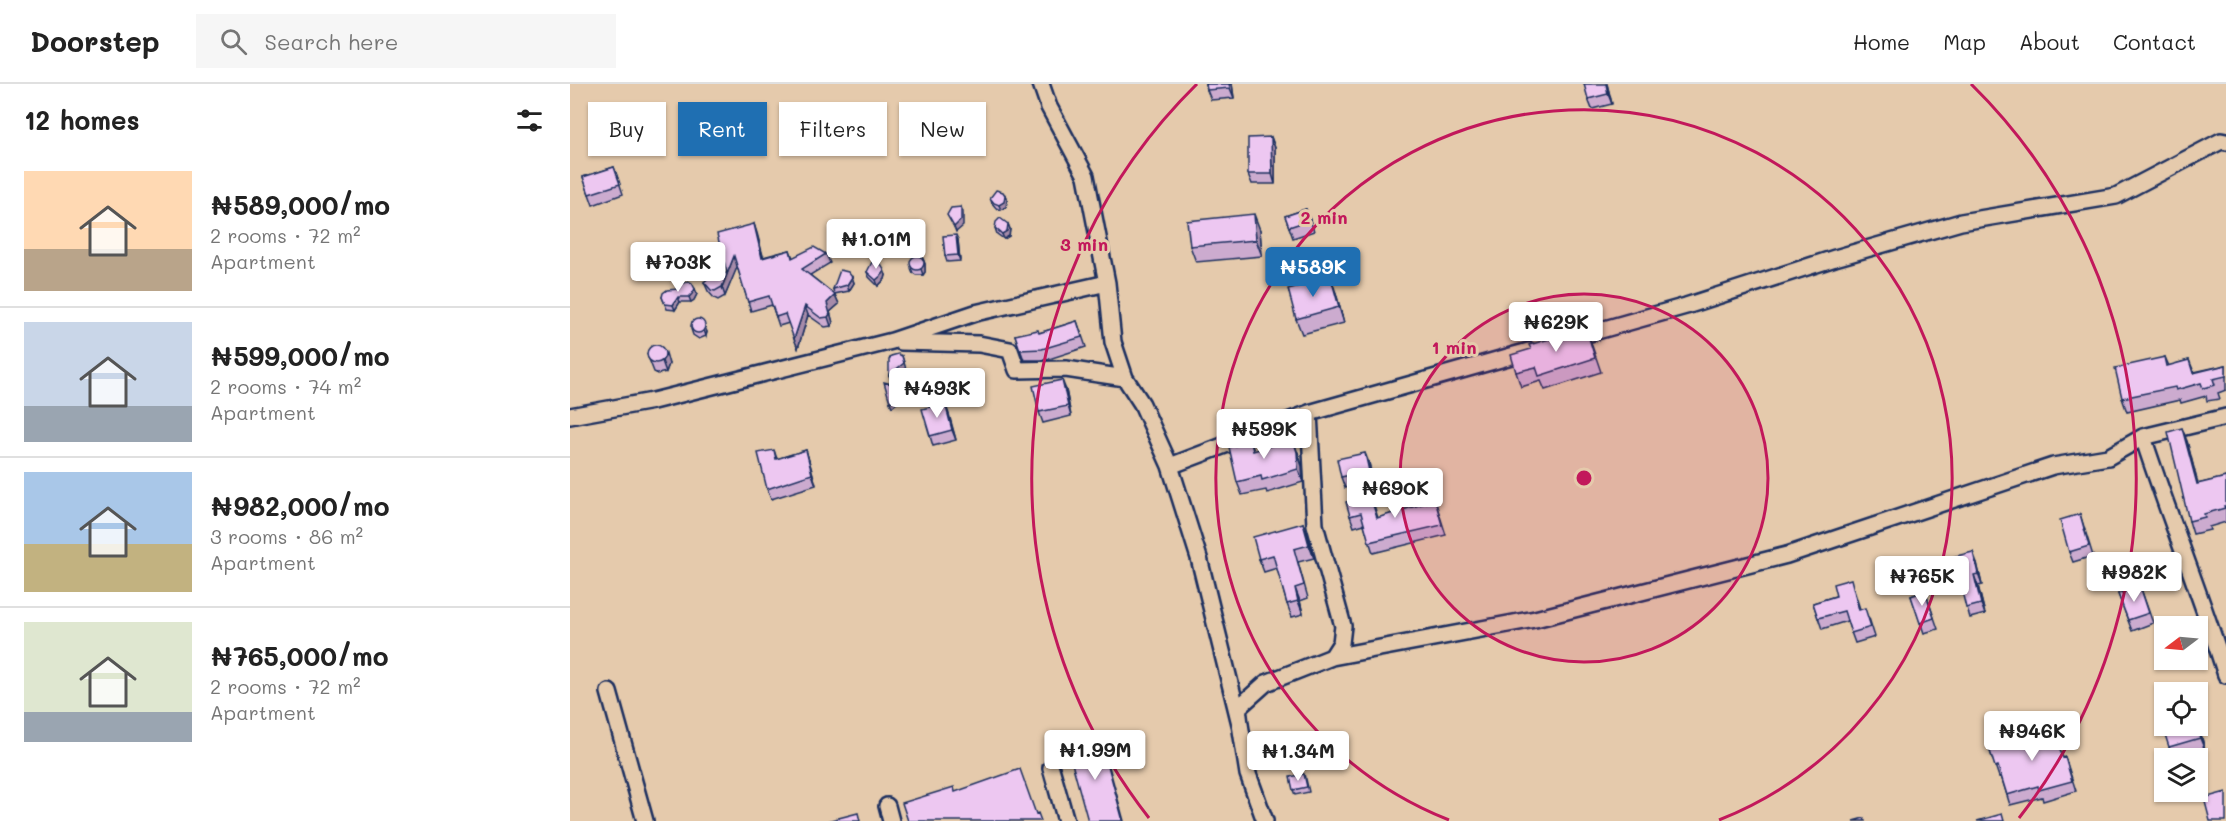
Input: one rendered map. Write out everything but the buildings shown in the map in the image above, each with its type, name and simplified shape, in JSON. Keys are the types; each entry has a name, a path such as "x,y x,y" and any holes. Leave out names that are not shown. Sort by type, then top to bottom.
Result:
{"street":[{"path":"1041,84 1049,107 1086,176 1107,284 1113,342 1125,378 1142,404 1170,466 1199,558 1240,724"},
{"path":"1170,466 1309,413 1686,306 1835,258 1961,222 2116,196 2221,141 2226,142"},
{"path":"570,416 653,401 892,341 975,313 1107,284"},
{"path":"892,341 979,345 1010,350 1017,370 1066,369 1125,378"},
{"path":"1309,413 1315,525 1343,626 1341,642 1332,657"},
{"path":"1265,821 1248,774 1238,708 1266,683 1332,657 1535,619 1787,555 2053,466 2108,457 2143,437 2226,417"},
{"path":"2143,437 2226,675"},
{"path":"609,692 645,821"},
{"path":"1051,768 1066,821"}]}
